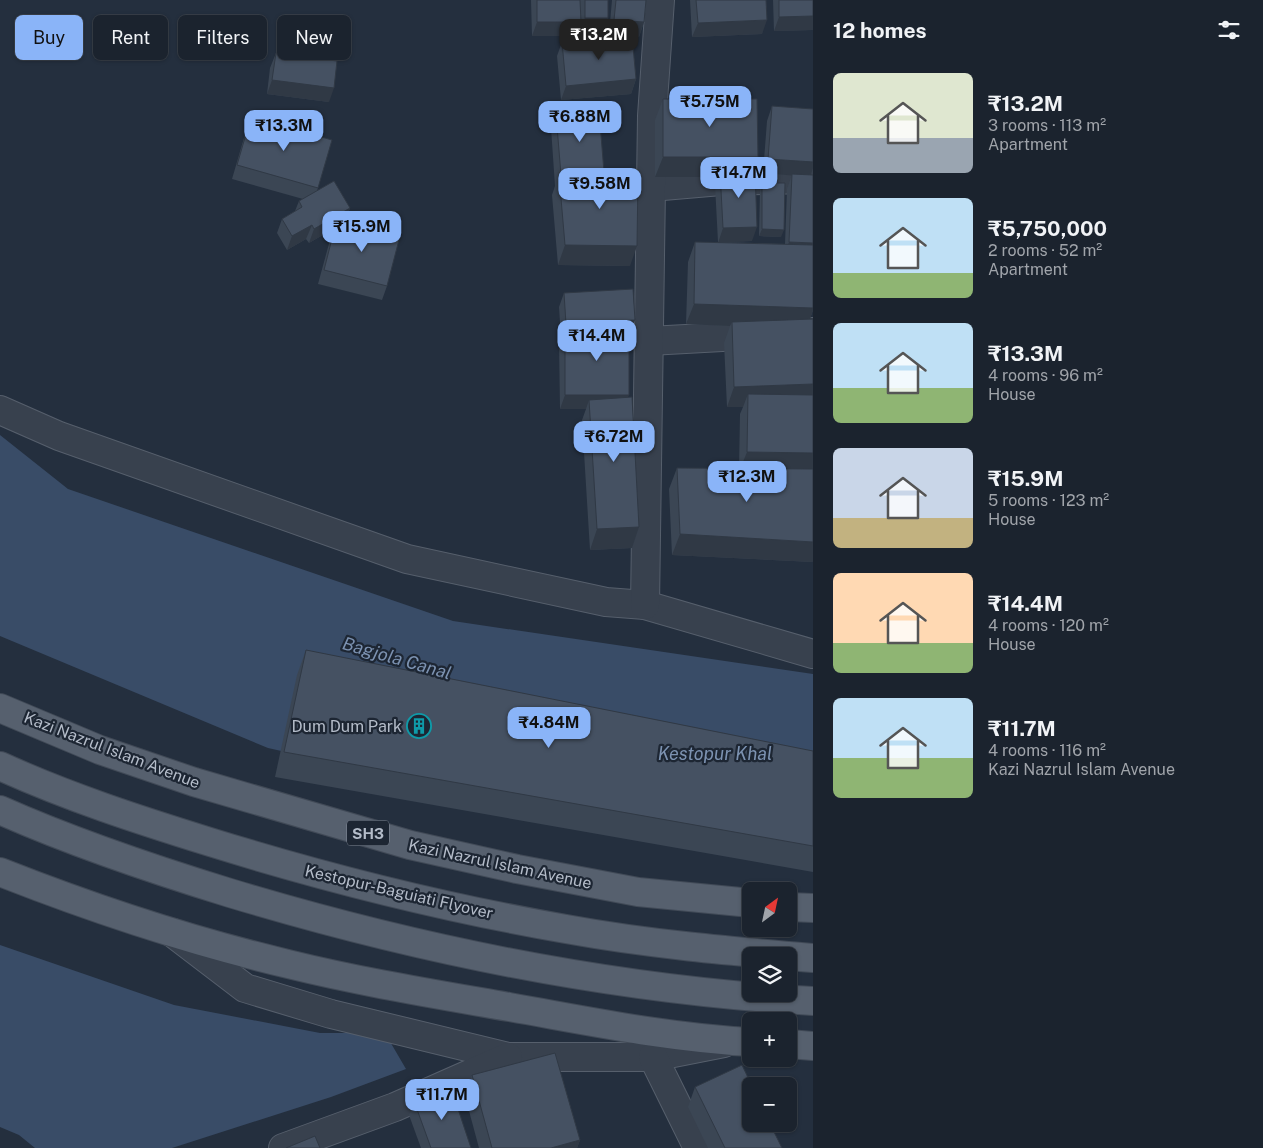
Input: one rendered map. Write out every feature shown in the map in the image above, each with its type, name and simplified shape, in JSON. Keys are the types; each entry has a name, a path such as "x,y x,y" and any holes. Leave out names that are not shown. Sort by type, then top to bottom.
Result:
{"main road":[{"name":"Kazi Nazrul Islam Avenue","path":"0,708 100,750 194,782 410,845 517,869 638,892 742,903"},
{"name":"Kestopur-Baguiati Flyover","path":"0,766 138,820 273,862 443,904 567,929 694,948 813,958"},
{"path":"0,810 97,849 311,918 462,953 608,980 764,998 813,1001"},
{"path":"0,872 62,896 170,931 288,964 398,988 617,1026 742,1042"},
{"path":"798,907 813,908"},
{"path":"797,1045 813,1046"}],"street":[{"path":"646,605 652,116 660,0"},
{"path":"651,187 721,181 813,179"},
{"path":"649,341 813,332"},
{"path":"0,410 59,436 407,559 606,602 646,605 813,654"},
{"path":"170,931 245,988 330,1014 508,1057 653,1057 742,1042"},
{"path":"283,1148 445,1086 508,1057"},
{"path":"653,1057 698,1148"},
{"path":"445,1086 456,1112"}],"water":[{"name":"Kestopur Khal","path":"0,435 68,489 453,621 813,674 813,870 268,748 0,636"},
{"path":"0,945 174,1005 320,1033 385,1033 406,1069 331,1097 172,1148 35,1148 19,1135 0,1127"}],"building":[{"path":"537,0 580,0 581,22 537,22"},
{"path":"585,0 608,0 608,18 585,18"},
{"path":"616,0 646,0 644,22 614,20"},
{"path":"696,0 766,0 767,20 698,23"},
{"path":"779,0 813,0 813,16 779,17"},
{"path":"632,36 636,79 566,86 562,42"},
{"path":"276,53 277,60 337,61 334,88 272,80"},
{"path":"663,99 757,99 758,157 663,157"},
{"path":"772,106 813,109 813,162 768,159"},
{"path":"599,111 604,172 561,175 556,114"},
{"path":"251,117 332,140 318,188 237,165"},
{"path":"755,170 757,227 723,228 720,171"},
{"path":"792,174 813,175 813,243 789,242"},
{"path":"559,175 638,175 637,246 565,245"},
{"path":"334,181 350,208 314,229 312,225 292,236 282,219 302,207 299,201"},
{"path":"762,183 785,183 784,230 762,229"},
{"path":"337,219 400,236 387,286 324,270"},
{"path":"695,242 813,245 813,308 694,304"},
{"path":"633,289 635,320 566,324 564,293"},
{"path":"813,319 813,384 734,387 732,322"},
{"path":"565,328 629,329 629,395 565,395"},
{"path":"748,394 813,395 813,453 747,452"},
{"path":"632,397 639,527 597,529 589,400"},
{"path":"677,468 813,469 813,542 680,534"},
{"name":"Dum Dum Park","path":"306,650 813,751 813,846 284,752"},
{"path":"555,1053 580,1140 551,1148 492,1148 472,1075"},
{"path":"742,1065 748,1077 742,1077 742,1132 774,1132 782,1148 725,1148 695,1087"},
{"path":"451,1088 471,1148 431,1148 414,1101"},
{"path":"315,1136 320,1148 286,1148"}],"place":[{"name":"Dum Dum Park","path":"419,726"}],"water label":[{"name":"Bagjola Canal","path":"397,658"}]}
